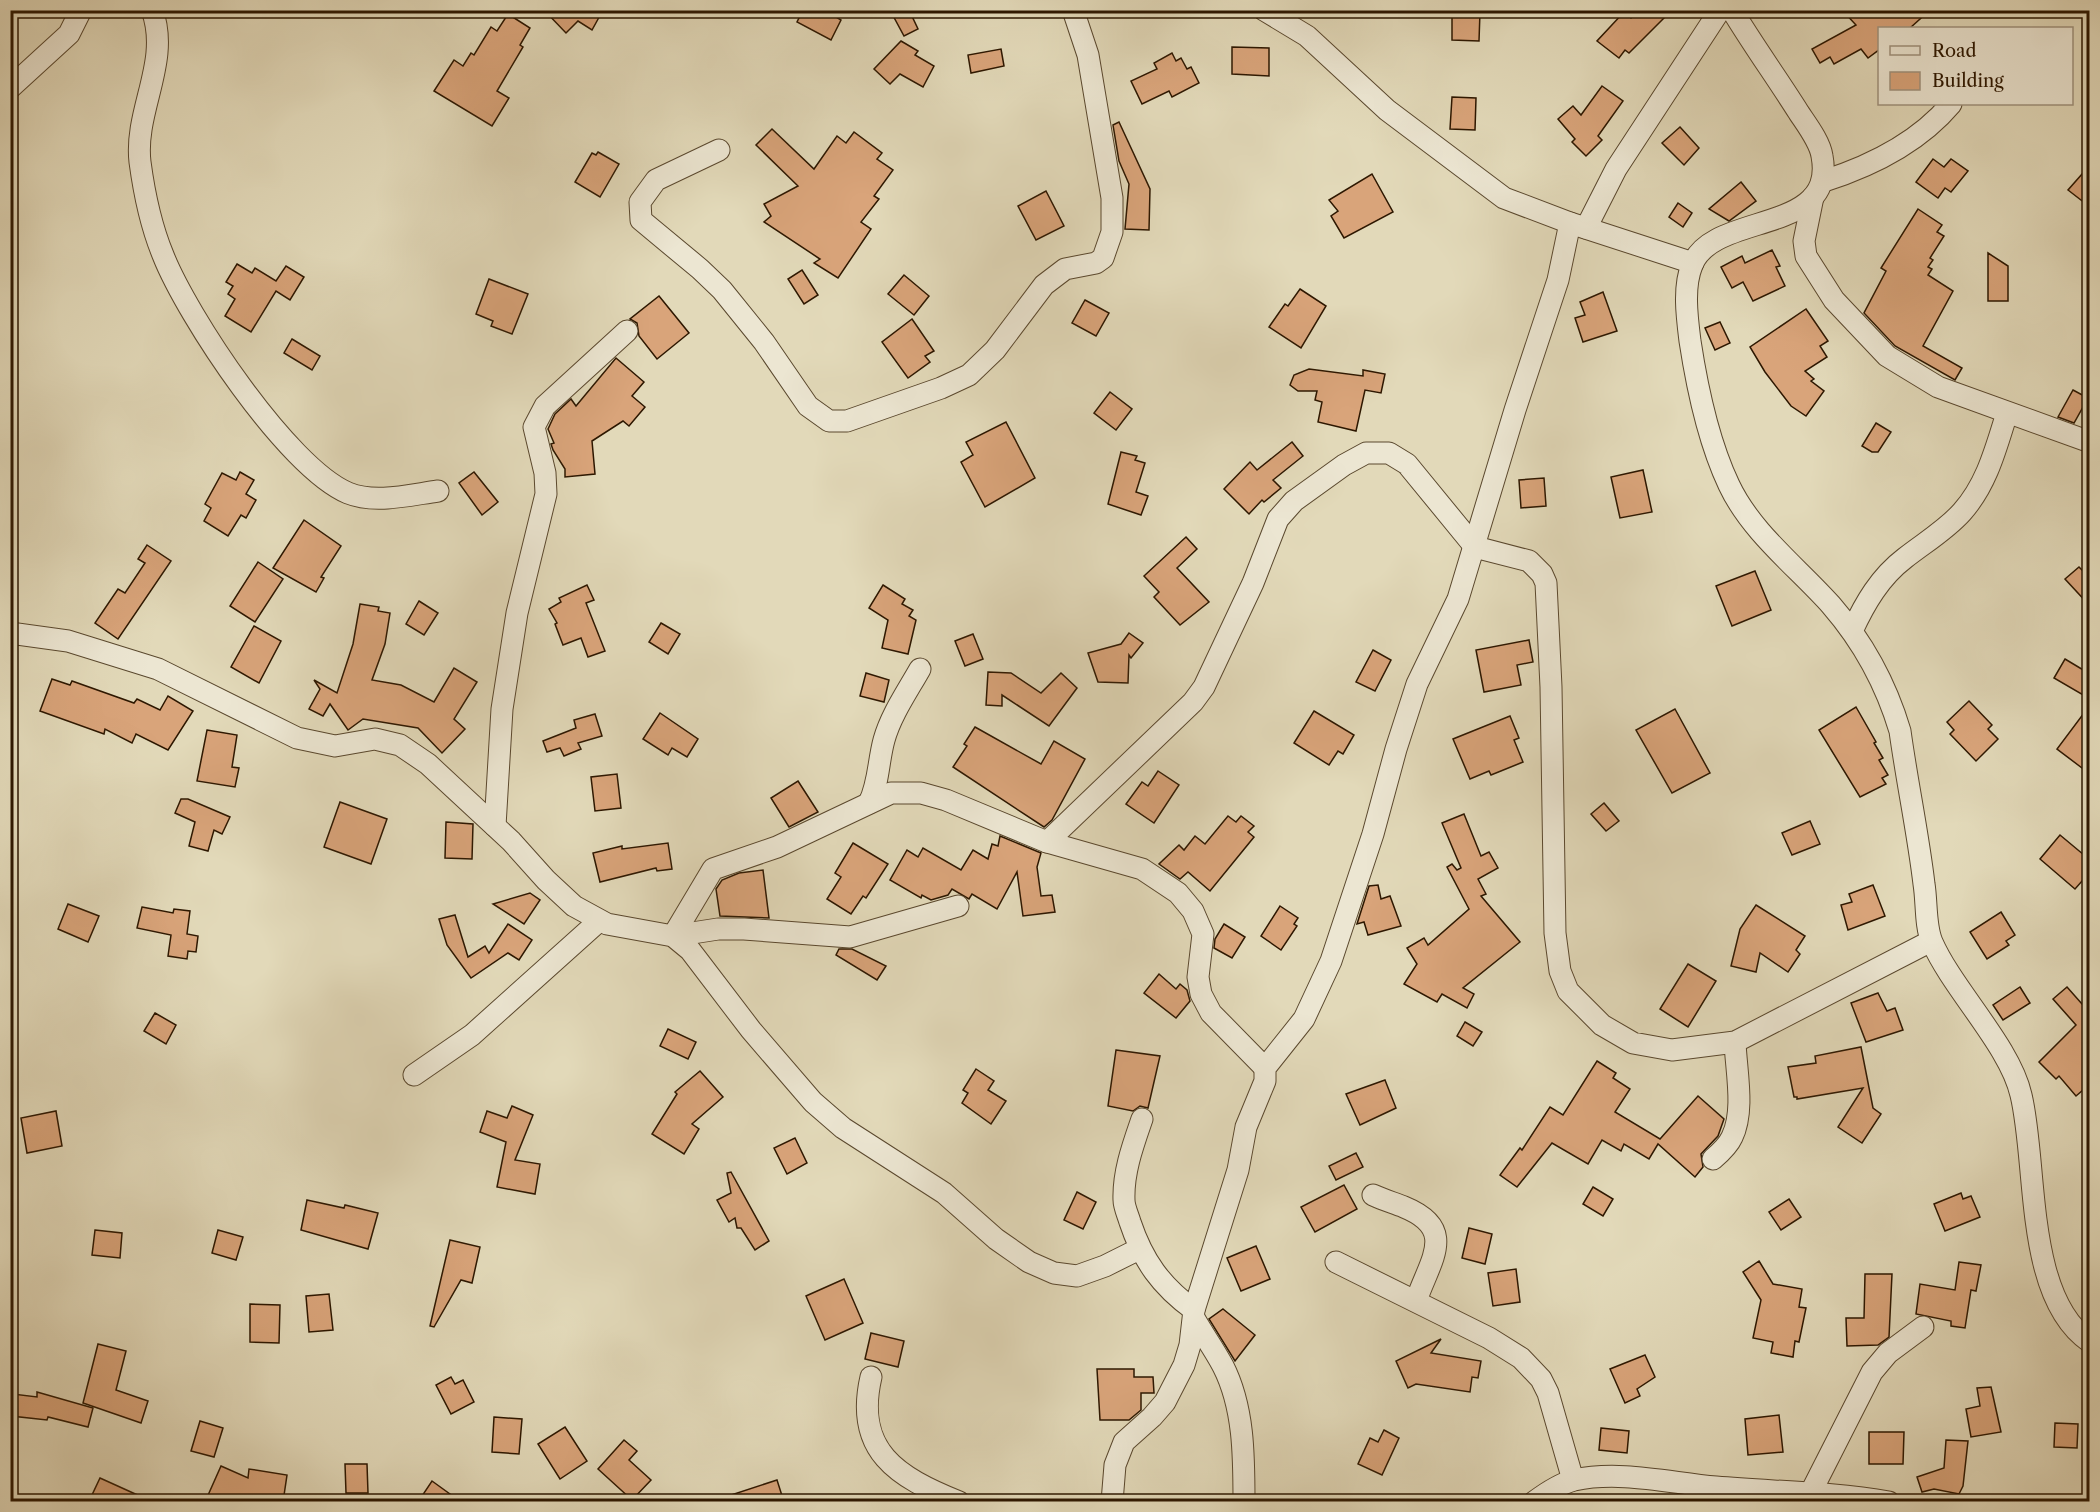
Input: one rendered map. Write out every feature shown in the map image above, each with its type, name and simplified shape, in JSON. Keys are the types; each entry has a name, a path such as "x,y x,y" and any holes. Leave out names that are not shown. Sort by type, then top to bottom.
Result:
{"street":[{"path":"10,88 69,34 81,10"},
{"path":"152,10 159,36 159,49 141,119 140,163 151,215 163,255 190,311 254,403 303,458 325,478 359,497 387,498 438,491"},
{"path":"719,150 656,180 640,202 639,215 643,224 685,255 722,290 759,336 808,406 829,421 847,421 959,381 995,350 1049,280 1065,269 1096,263 1107,251 1113,223 1112,198 1088,55 1073,10"},
{"path":"1264,10 1307,36 1387,110 1504,198 1579,226 1693,262"},
{"path":"1112,1502 1115,1465 1124,1442 1152,1418 1165,1402 1184,1365 1194,1314 1229,1200 1246,1127 1265,1081 1265,1068 1304,1019 1331,961 1373,834 1396,749 1417,684 1458,599 1518,399 1558,280 1579,226 1720,10"},
{"path":"1732,10 1809,128 1822,155 1819,189 1804,241 1806,256 1834,300 1887,356 1938,387 2090,442"},
{"path":"1950,105 1910,141 1861,169 1819,189 1772,221 1727,235 1711,243 1693,262 1687,304 1690,338 1697,382 1729,485 1752,521 1832,607 1852,631 1876,668 1900,732 1931,941 2010,1066 2018,1085 2039,1242 2051,1285 2062,1311 2076,1333 2090,1342"},
{"path":"495,826 502,709 517,613 546,494 545,473 535,432 536,419 545,406 627,331"},
{"path":"1852,631 1866,602 1885,577 1904,559 1945,528 1979,490 2007,413"},
{"path":"1047,842 1199,694 1214,670 1278,519 1294,501 1344,465 1366,453 1389,453 1407,464 1475,547 1529,561 1538,568 1546,583 1551,687 1555,933 1560,971 1568,991 1602,1025 1632,1043 1672,1050 1735,1042 1931,941"},
{"path":"10,633 68,641 158,669 297,738 335,746 375,739 400,745 422,760 495,826 574,906 599,921 673,936 718,929 744,929 850,938 958,906"},
{"path":"869,803 878,786 878,764 889,724 920,669"},
{"path":"673,936 713,869 777,847 891,793 921,793 946,800 1047,842 1142,869 1178,893 1193,911 1203,934 1198,977 1201,994 1211,1013 1265,1068"},
{"path":"414,1075 472,1035 599,921"},
{"path":"673,936 701,960 752,1030 813,1102 843,1128 944,1193 996,1239 1029,1262 1054,1273 1077,1276 1105,1266 1139,1249"},
{"path":"1713,1159 1726,1146 1734,1132 1738,1111 1735,1042"},
{"path":"1142,1119 1128,1162 1123,1202 1139,1249 1161,1283 1194,1314 1223,1367 1239,1412 1244,1464 1244,1502"},
{"path":"1373,1195 1406,1208 1429,1221 1436,1229 1437,1240 1434,1252 1416,1301"},
{"path":"1336,1262 1416,1301 1521,1358 1541,1378 1548,1393 1573,1480"},
{"path":"1810,1492 1872,1372 1888,1353 1923,1328"},
{"path":"871,1377 865,1401 872,1438 883,1458 904,1476 959,1502"},
{"path":"1534,1502 1548,1491 1573,1480 1639,1478 1715,1487 1810,1492 1840,1498 1889,1502"}],"building":[{"path":"544,10 603,10 592,30 578,21 566,33"},
{"path":"803,10 839,10 836,17 841,20 831,40 797,22"},
{"path":"890,10 909,10 918,29 904,36"},
{"path":"1638,10 1672,10 1629,53 1625,50 1619,58 1597,41 1624,12 1631,18"},
{"path":"1842,10 1930,10 1911,27 1878,27 1878,50 1868,58 1861,49 1834,64 1830,57 1820,63 1812,49 1856,25"},
{"path":"1452,11 1480,12 1479,41 1452,40"},
{"path":"508,14 530,28 520,45 523,47 497,91 509,98 492,126 434,91 454,60 463,66 471,53 474,55 491,27 497,31"},
{"path":"901,41 918,51 915,55 934,66 923,87 900,74 890,84 874,69"},
{"path":"1232,47 1269,48 1269,76 1232,74"},
{"path":"1001,49 1004,66 971,73 968,55"},
{"path":"1172,53 1176,61 1181,58 1187,69 1191,67 1199,83 1172,97 1169,91 1142,104 1131,81 1157,69 1154,63"},
{"path":"1602,86 1623,101 1598,136 1602,140 1586,156 1572,142 1575,139 1558,119 1573,106 1581,115"},
{"path":"1452,97 1476,98 1475,130 1450,129"},
{"path":"1119,122 1150,189 1149,230 1125,229 1129,184 1119,161 1113,125"},
{"path":"1680,127 1699,148 1684,165 1662,143"},
{"path":"772,129 814,169 837,136 846,143 854,132 882,153 877,159 893,170 874,196 879,199 861,222 871,229 838,278 814,263 820,259 764,222 771,216 764,204 798,186 756,145"},
{"path":"598,152 619,164 600,197 575,182 592,153 596,155"},
{"path":"1933,159 1944,167 1951,159 1968,171 1951,192 1945,188 1938,198 1916,182"},
{"path":"2090,165 2090,207 2068,190"},
{"path":"1372,174 1393,212 1344,238 1331,216 1338,211 1329,200"},
{"path":"1741,182 1756,201 1729,221 1709,209"},
{"path":"1046,191 1064,226 1036,240 1018,206"},
{"path":"1678,203 1692,213 1683,227 1669,217"},
{"path":"1918,209 1942,225 1937,232 1944,236 1930,258 1933,260 1928,267 1932,269 1928,275 1953,291 1923,346 1962,368 1955,380 1895,346 1864,313 1886,271 1881,268"},
{"path":"1772,250 1780,266 1776,267 1785,286 1753,301 1743,282 1732,288 1721,267 1742,256 1745,263"},
{"path":"1988,253 2008,266 2008,301 1988,301"},
{"path":"237,264 252,273 255,268 276,281 286,266 304,277 290,300 276,291 251,332 225,316 235,299 228,294 233,286 226,282"},
{"path":"802,270 818,295 804,304 788,279"},
{"path":"904,275 929,296 914,315 888,294"},
{"path":"489,279 528,294 512,334 491,326 493,321 476,314"},
{"path":"1300,289 1326,306 1301,348 1269,327 1285,304 1288,306"},
{"path":"1603,292 1617,331 1583,342 1575,318 1585,315 1580,302"},
{"path":"659,296 689,333 657,359 639,336 637,323 630,319"},
{"path":"1085,300 1109,313 1096,336 1072,323"},
{"path":"1806,309 1828,341 1820,346 1827,357 1805,371 1814,379 1811,381 1824,391 1806,416 1791,406 1765,372 1750,347"},
{"path":"912,319 934,351 925,356 930,362 908,378 882,342"},
{"path":"1720,322 1730,343 1715,350 1705,328"},
{"path":"292,339 320,356 312,370 284,353"},
{"path":"616,358 644,382 632,396 645,407 629,426 623,421 592,441 595,474 565,477 565,469 553,450 551,444 554,443 548,429 555,414 571,399 576,406"},
{"path":"1309,369 1363,376 1363,370 1385,374 1381,393 1365,390 1356,431 1318,422 1322,402 1315,400 1317,391 1298,391 1290,385 1294,375"},
{"path":"2073,390 2088,398 2074,423 2058,417"},
{"path":"1110,392 1132,409 1116,430 1094,413"},
{"path":"1006,422 1035,478 985,507 961,462 973,455 966,442"},
{"path":"1876,423 1891,432 1878,452 1872,452 1862,446"},
{"path":"1292,442 1303,456 1273,480 1281,488 1264,502 1262,500 1249,514 1224,489 1250,462 1257,470"},
{"path":"1121,452 1137,456 1135,460 1145,463 1136,492 1148,496 1141,515 1108,504"},
{"path":"1643,470 1652,512 1620,518 1611,477"},
{"path":"240,472 254,480 246,494 256,500 246,518 241,515 228,536 204,521 211,508 205,504 222,473 236,480"},
{"path":"474,472 498,502 482,515 459,483"},
{"path":"1544,478 1546,506 1521,508 1519,480"},
{"path":"304,520 341,546 321,577 324,578 316,592 273,568"},
{"path":"1186,537 1197,549 1177,568 1209,602 1180,625 1154,597 1159,592 1144,576"},
{"path":"147,545 171,561 118,639 95,623 118,589 125,593 145,563 138,559"},
{"path":"258,562 283,579 255,622 230,606"},
{"path":"2079,567 2090,578 2090,606 2065,579"},
{"path":"1755,571 1771,610 1732,626 1716,586"},
{"path":"587,585 594,600 586,603 605,651 588,657 581,638 563,645 555,624 557,623 549,609 561,602 559,598"},
{"path":"883,585 905,599 902,604 913,610 909,616 916,620 908,654 882,648 888,620 869,608"},
{"path":"419,601 438,613 424,635 406,624"},
{"path":"360,604 379,607 378,611 390,613 385,644 372,680 401,685 434,702 454,668 477,682 454,719 465,729 442,753 418,728 363,719 348,730 330,704 323,716 309,709 320,689 314,680 337,693 353,644"},
{"path":"661,623 680,634 668,654 649,642"},
{"path":"254,626 281,641 259,683 231,667"},
{"path":"1129,633 1143,643 1131,658 1129,655 1128,683 1098,682 1088,653 1121,644"},
{"path":"973,634 983,659 965,666 955,641"},
{"path":"1529,640 1533,662 1517,665 1521,685 1484,692 1476,650"},
{"path":"1373,650 1391,660 1375,691 1356,682"},
{"path":"2065,659 2090,674 2090,699 2054,678"},
{"path":"988,672 1011,673 1041,693 1061,673 1077,688 1049,726 1002,695 1002,706 986,705"},
{"path":"866,673 889,680 884,702 860,696"},
{"path":"52,679 70,685 72,681 134,703 137,699 160,710 168,696 193,711 168,750 136,734 132,743 105,729 104,734 40,711"},
{"path":"1969,701 1992,725 1988,729 1998,739 1976,761 1950,734 1954,730 1947,722"},
{"path":"2090,705 2090,757 2082,768 2057,749"},
{"path":"1856,707 1876,742 1874,743 1883,758 1879,760 1888,775 1882,778 1886,784 1860,797 1819,730"},
{"path":"1675,709 1710,773 1672,793 1636,730"},
{"path":"1314,711 1354,735 1343,754 1338,751 1329,765 1294,743"},
{"path":"660,713 698,739 687,757 672,748 668,755 643,739"},
{"path":"595,714 602,736 578,743 581,749 564,756 560,748 547,752 543,741 576,728 574,720"},
{"path":"1510,716 1519,738 1514,740 1523,762 1491,775 1489,771 1470,779 1453,739"},
{"path":"975,727 1041,764 1054,741 1085,759 1052,820 1044,827 953,767 967,746 964,744"},
{"path":"207,730 237,735 232,767 239,768 235,787 197,781"},
{"path":"1158,771 1179,785 1154,823 1126,804 1142,782 1148,786"},
{"path":"617,774 621,808 595,811 591,777"},
{"path":"798,781 818,812 789,827 771,798"},
{"path":"181,799 188,799 230,817 222,834 214,830 208,851 189,846 195,822 175,813"},
{"path":"340,802 387,819 371,864 324,847"},
{"path":"1604,803 1619,821 1606,831 1591,814"},
{"path":"1464,814 1481,856 1489,852 1498,868 1478,879 1486,894 1481,896 1520,942 1463,988 1474,994 1467,1008 1442,994 1437,1002 1404,984 1417,964 1407,948 1424,938 1428,945 1469,909 1447,867 1452,864 1457,870 1461,868 1442,823"},
{"path":"1228,816 1236,822 1241,816 1254,826 1248,832 1254,837 1210,891 1188,872 1180,879 1159,864 1179,845 1184,850 1195,836 1205,844"},
{"path":"1810,821 1820,844 1792,855 1782,833"},
{"path":"446,822 473,824 472,859 445,858"},
{"path":"2060,835 2090,860 2090,872 2075,889 2040,859"},
{"path":"1000,836 1041,853 1037,867 1041,896 1052,895 1055,912 1023,916 1017,872 997,909 972,894 969,899 952,889 948,895 931,900 922,895 921,898 890,880 907,850 918,857 923,848 961,870 973,850 988,859 992,844 998,846"},
{"path":"668,843 672,869 657,871 656,868 600,882 593,853 622,846 622,849"},
{"path":"853,843 888,864 866,898 863,896 851,914 827,899 841,877 835,873"},
{"path":"763,870 769,918 720,916 716,889 722,880 739,873"},
{"path":"1378,885 1381,899 1390,896 1401,926 1368,935 1364,922 1357,924 1369,886"},
{"path":"1873,885 1885,916 1848,930 1841,905 1852,902 1849,894"},
{"path":"530,893 540,900 524,924 493,904"},
{"path":"68,904 99,916 88,942 58,929"},
{"path":"1756,905 1805,936 1796,950 1800,954 1788,972 1760,953 1756,972 1731,966 1740,929"},
{"path":"1280,906 1298,918 1294,924 1297,926 1281,950 1261,936"},
{"path":"142,907 173,913 174,909 190,911 187,934 198,936 196,952 188,951 187,959 168,956 171,935 137,928"},
{"path":"2001,912 2015,935 2006,941 2009,945 1987,959 1970,932"},
{"path":"455,915 468,957 485,946 489,953 508,924 532,940 519,960 508,953 471,978 447,945 439,919"},
{"path":"1224,924 1245,937 1232,958 1214,948 1215,939"},
{"path":"839,949 852,949 886,966 877,980 836,955"},
{"path":"1688,964 1716,981 1688,1027 1660,1009"},
{"path":"1159,974 1176,989 1180,984 1187,990 1190,1001 1176,1018 1144,993"},
{"path":"2020,987 2030,1003 2003,1020 1993,1005"},
{"path":"2067,987 2082,1004 2090,998 2090,1084 2076,1096 2059,1076 2056,1079 2039,1062 2076,1025 2053,999"},
{"path":"1878,993 1887,1011 1895,1008 1903,1030 1866,1042 1851,1003"},
{"path":"155,1013 176,1025 166,1044 144,1031"},
{"path":"1465,1022 1482,1032 1473,1046 1457,1036"},
{"path":"668,1029 696,1042 688,1059 660,1046"},
{"path":"1861,1047 1873,1108 1881,1114 1862,1143 1838,1127 1863,1088 1797,1099 1794,1097 1788,1067 1816,1063 1815,1056"},
{"path":"1116,1050 1160,1056 1148,1108 1140,1106 1133,1111 1108,1106"},
{"path":"1597,1061 1616,1073 1613,1078 1630,1089 1615,1112 1660,1139 1698,1096 1724,1119 1718,1136 1701,1154 1703,1167 1695,1177 1658,1144 1649,1159 1624,1144 1621,1151 1602,1140 1588,1164 1552,1143 1517,1187 1500,1175 1520,1148 1522,1150 1550,1107 1563,1115"},
{"path":"976,1069 994,1081 988,1090 1006,1101 991,1124 962,1103 968,1093 963,1090"},
{"path":"700,1071 723,1097 692,1124 699,1129 684,1154 652,1134 677,1094 675,1092"},
{"path":"1385,1080 1396,1108 1360,1125 1346,1094"},
{"path":"512,1106 533,1115 515,1160 540,1164 535,1194 497,1187 506,1142 480,1132 487,1111 507,1118"},
{"path":"56,1111 62,1146 27,1153 21,1118"},
{"path":"795,1138 807,1163 787,1174 774,1148"},
{"path":"1356,1153 1363,1167 1336,1180 1329,1166"},
{"path":"731,1172 769,1241 755,1250 741,1228 737,1228 735,1218 729,1222 717,1200 731,1193 727,1173"},
{"path":"1344,1185 1357,1209 1315,1232 1301,1207"},
{"path":"1593,1187 1613,1199 1603,1216 1583,1204"},
{"path":"1077,1192 1096,1202 1083,1229 1064,1220"},
{"path":"1961,1193 1963,1199 1971,1196 1980,1217 1945,1231 1934,1204"},
{"path":"1789,1199 1801,1217 1781,1230 1769,1212"},
{"path":"307,1200 344,1208 345,1205 378,1213 368,1249 301,1230"},
{"path":"1469,1228 1492,1234 1485,1264 1462,1258"},
{"path":"95,1230 122,1233 120,1258 92,1255"},
{"path":"218,1230 243,1237 236,1260 212,1253"},
{"path":"450,1240 480,1247 472,1283 461,1280 434,1327 430,1326"},
{"path":"1256,1246 1270,1279 1241,1291 1227,1258"},
{"path":"1759,1261 1773,1284 1802,1289 1799,1307 1806,1308 1799,1342 1795,1341 1793,1357 1771,1353 1773,1342 1753,1338 1761,1300 1743,1272"},
{"path":"1959,1262 1981,1265 1976,1291 1971,1290 1965,1328 1951,1326 1951,1321 1916,1314 1920,1284 1955,1290"},
{"path":"1516,1269 1520,1302 1493,1306 1488,1273"},
{"path":"1865,1274 1892,1274 1889,1337 1878,1345 1847,1346 1846,1318 1864,1318"},
{"path":"844,1279 863,1323 825,1340 806,1296"},
{"path":"329,1294 333,1330 309,1332 306,1296"},
{"path":"250,1304 280,1305 279,1343 250,1342"},
{"path":"1223,1309 1255,1335 1235,1361 1209,1319"},
{"path":"871,1333 904,1341 898,1367 865,1359"},
{"path":"1441,1339 1431,1353 1481,1361 1478,1378 1472,1377 1470,1392 1416,1384 1408,1388 1396,1361"},
{"path":"98,1344 126,1351 116,1390 148,1401 141,1423 83,1403"},
{"path":"1645,1355 1655,1377 1637,1389 1640,1396 1625,1403 1610,1369"},
{"path":"1097,1369 1134,1369 1134,1377 1153,1377 1154,1393 1141,1393 1141,1410 1129,1420 1100,1420"},
{"path":"451,1377 455,1384 463,1380 474,1402 451,1414 436,1385"},
{"path":"1991,1387 2001,1432 1971,1437 1966,1409 1980,1406 1977,1388"},
{"path":"37,1392 93,1408 88,1427 48,1417 47,1420 11,1416 13,1394 37,1397"},
{"path":"1779,1415 1783,1452 1748,1455 1745,1419"},
{"path":"494,1417 522,1419 519,1454 492,1452"},
{"path":"200,1421 223,1428 214,1457 191,1451"},
{"path":"2055,1423 2078,1424 2077,1448 2054,1447"},
{"path":"565,1427 587,1461 560,1479 538,1444"},
{"path":"1601,1428 1629,1431 1627,1453 1599,1450"},
{"path":"1384,1430 1399,1438 1382,1475 1358,1464 1370,1438 1378,1442"},
{"path":"1869,1432 1904,1432 1903,1464 1869,1464"},
{"path":"624,1440 637,1451 629,1460 651,1480 632,1500 598,1469"},
{"path":"1946,1440 1968,1441 1963,1486 1959,1494 1934,1489 1922,1492 1917,1477 1944,1468"},
{"path":"345,1464 367,1464 368,1493 346,1493"},
{"path":"221,1466 248,1478 249,1469 287,1475 283,1502 205,1502"},
{"path":"100,1478 153,1502 106,1502 92,1495"},
{"path":"777,1480 784,1502 723,1502 722,1498"},
{"path":"432,1481 461,1502 418,1502"}]}
